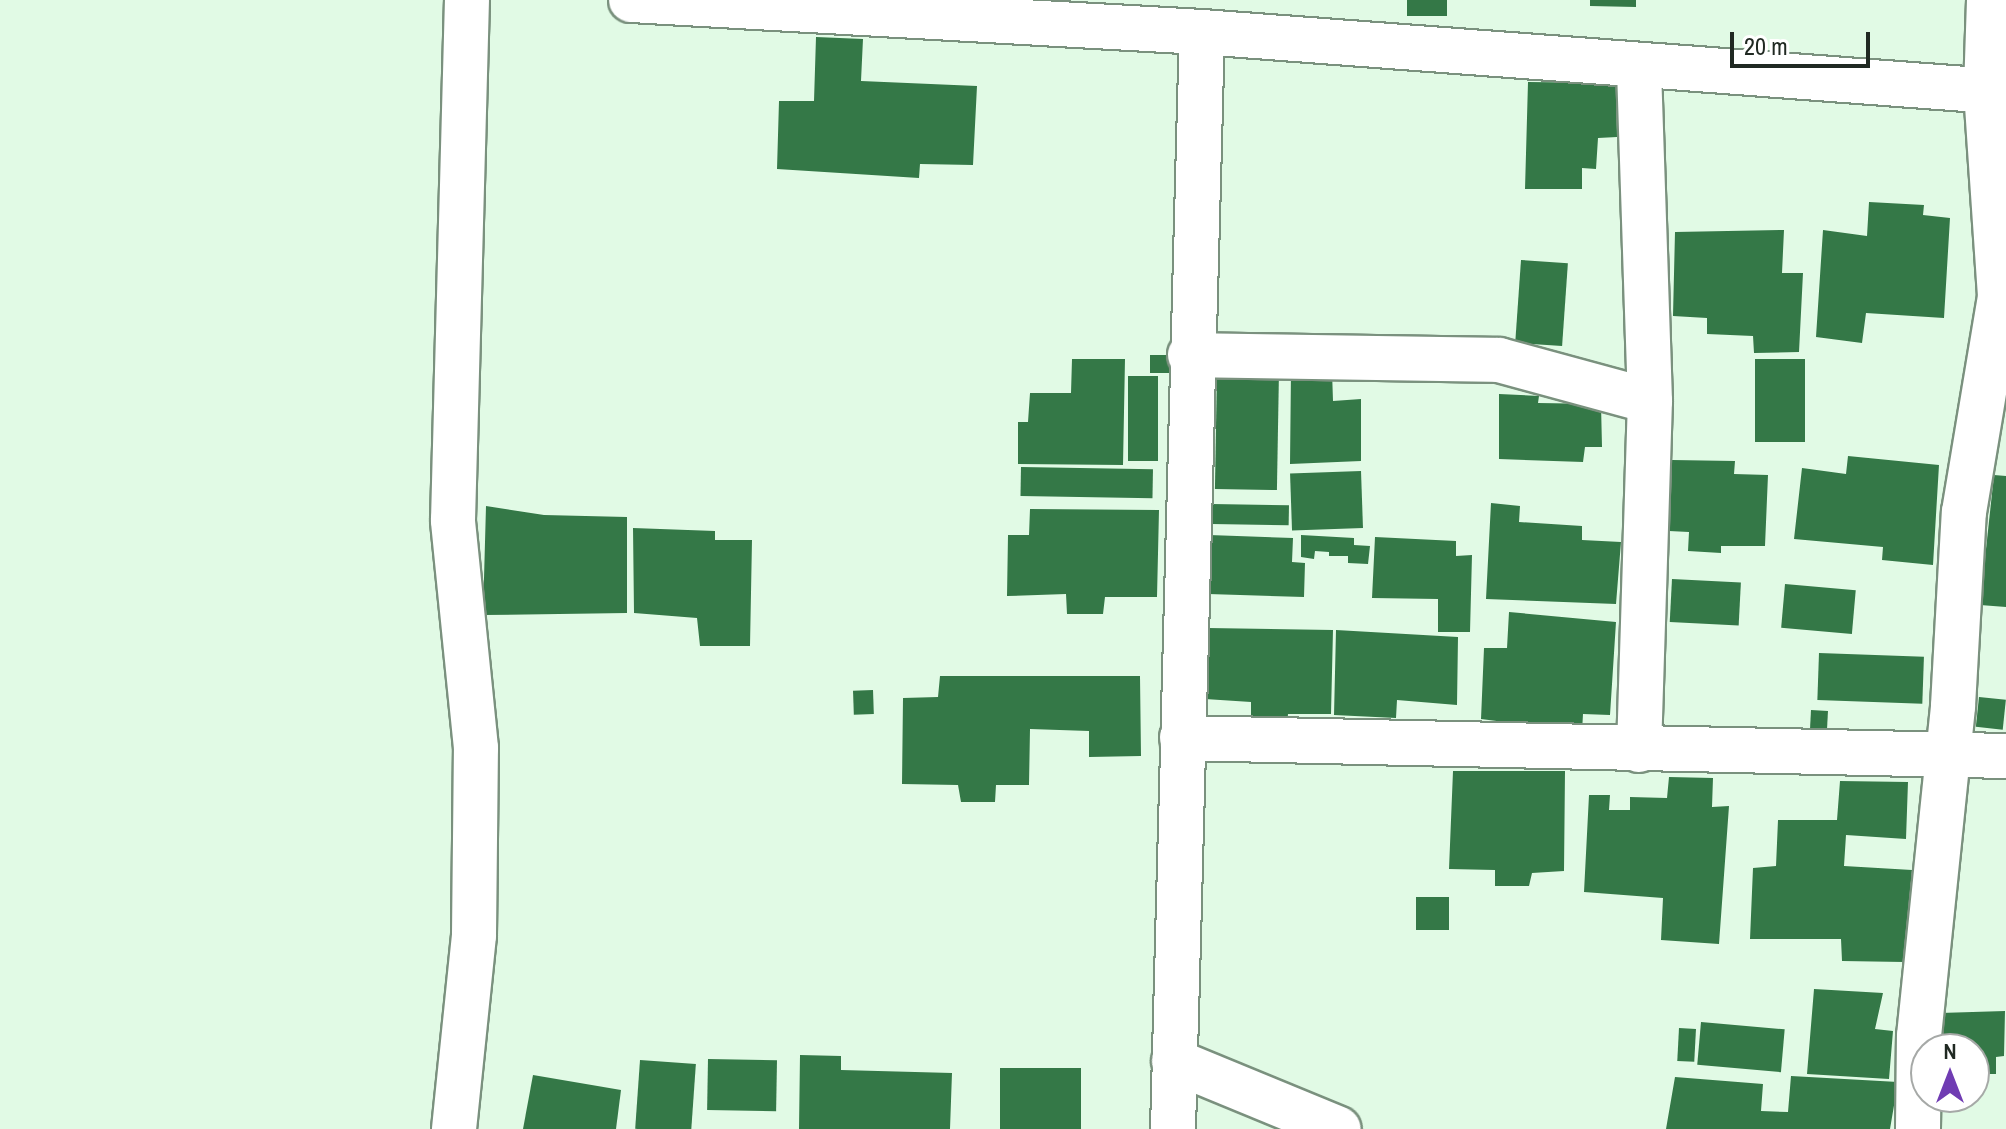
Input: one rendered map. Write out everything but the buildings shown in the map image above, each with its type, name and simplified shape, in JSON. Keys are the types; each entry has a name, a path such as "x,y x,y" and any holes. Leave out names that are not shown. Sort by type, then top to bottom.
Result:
{"street":[{"path":"454,1129 474,935 476,748 453,520 467,0"},
{"path":"631,0 1202,32 1639,67 1996,91"},
{"path":"1918,1129 1919,1036 1948,757 1964,512 2000,296 1996,91 1989,0"},
{"path":"1173,1129 1190,355 1202,32"},
{"path":"1639,67 1650,401 1639,750"},
{"path":"1190,355 1499,360 1650,401"},
{"path":"1182,738 2006,756"},
{"path":"1174,1061 1339,1129"}]}
